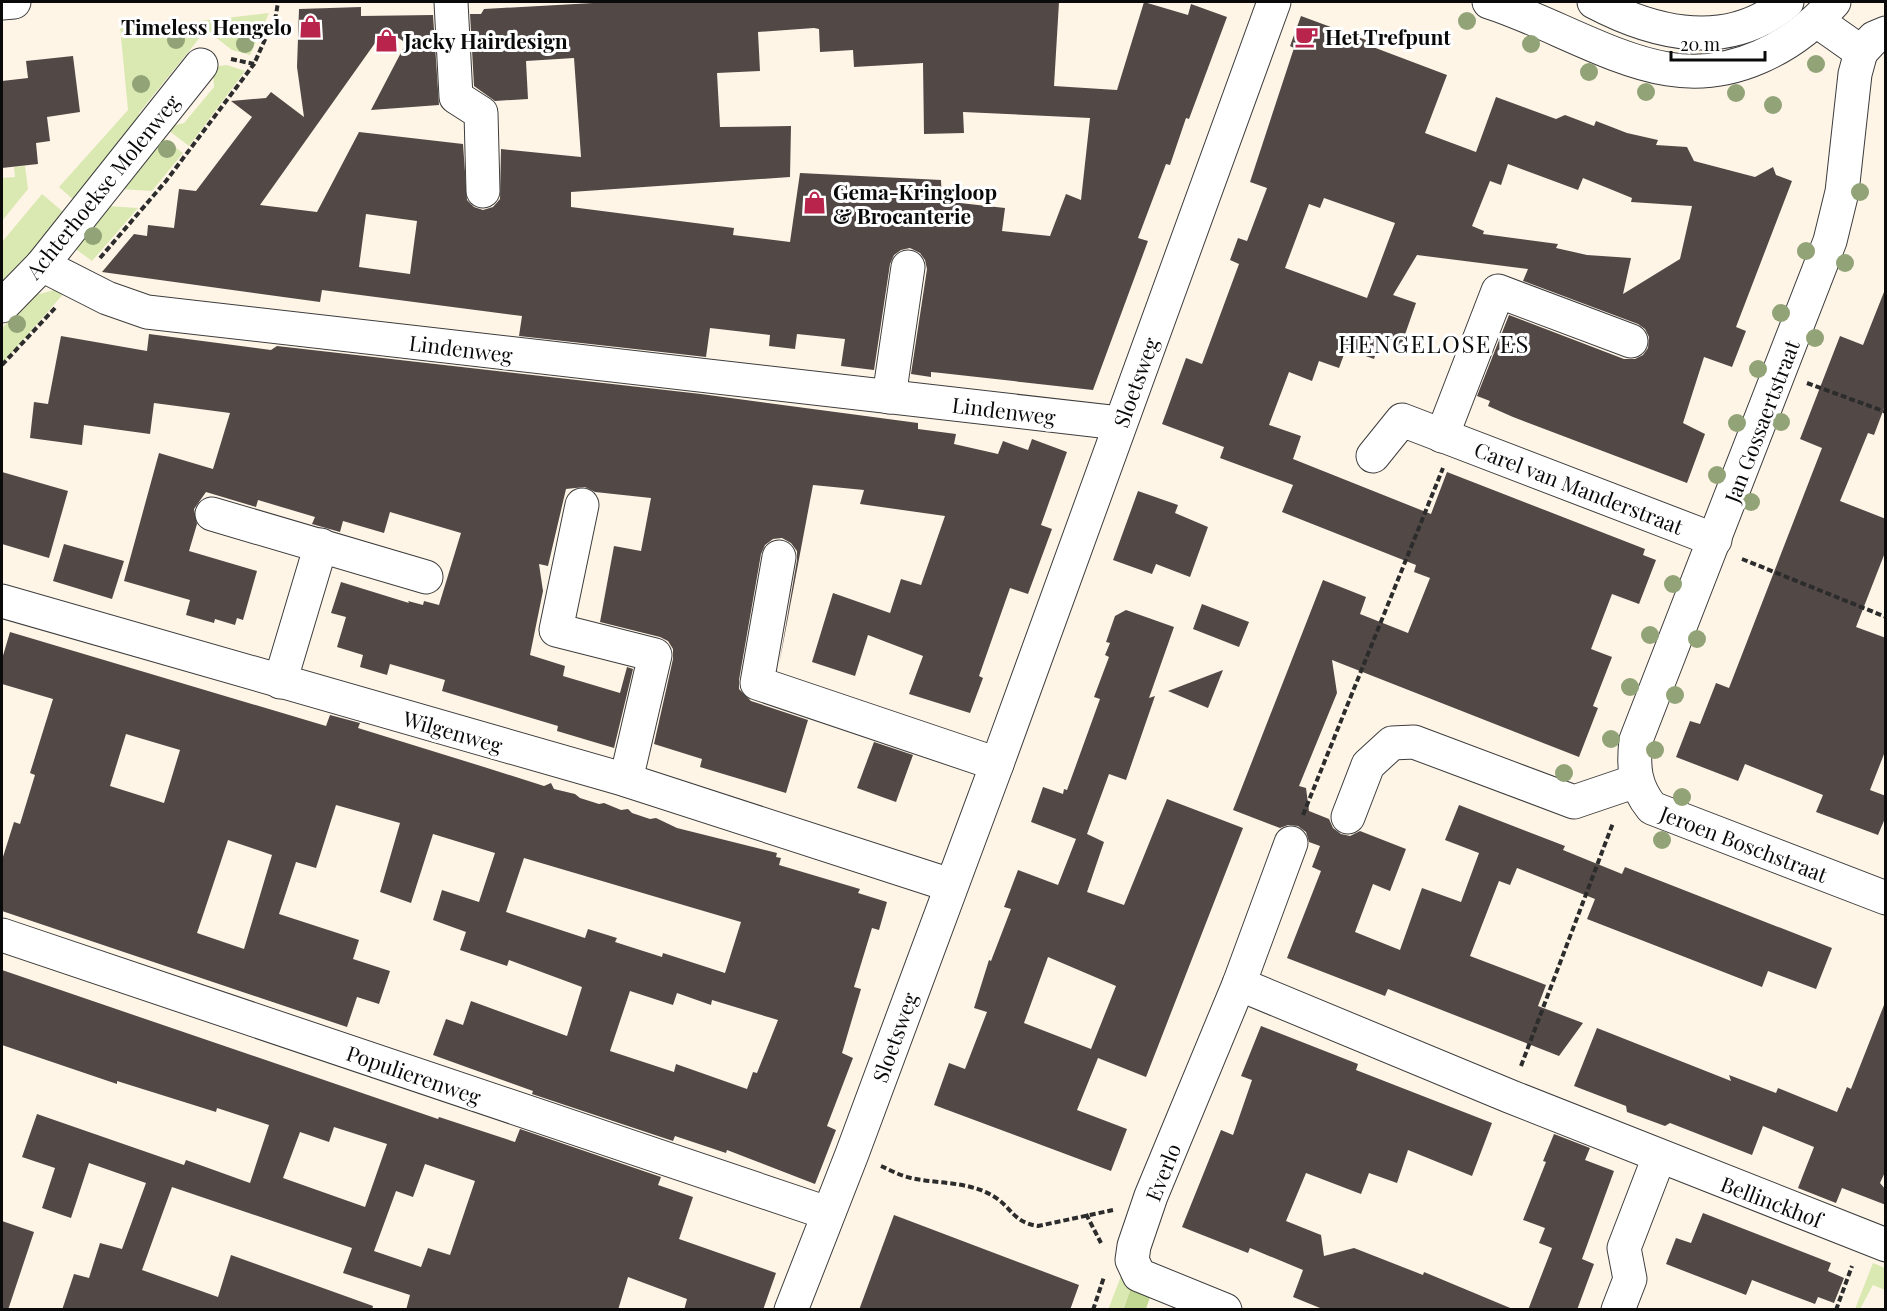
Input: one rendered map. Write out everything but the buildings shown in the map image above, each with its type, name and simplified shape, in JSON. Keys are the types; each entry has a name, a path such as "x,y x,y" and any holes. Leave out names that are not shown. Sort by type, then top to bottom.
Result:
{"street":[{"path":"2,3 14,2"},
{"path":"451,2 456,97 481,113 483,191"},
{"name":"Sloetsweg","path":"790,1310 852,1154 950,885 997,764 1119,423 1274,2"},
{"path":"1489,2 1521,11 1629,58 1667,69 1693,71 1759,59 1789,43 1826,11 1873,42"},
{"path":"1594,2 1648,27 1679,33 1715,32 1751,23 1787,2"},
{"name":"Jan Gossaertstraat","path":"1632,782 1636,740 1830,241 1842,192 1855,74 1873,42"},
{"name":"Achterhoekse Molenweg","path":"2,306 42,265 201,64"},
{"name":"Lindenweg","path":"42,265 107,298 147,312 1119,423"},
{"path":"889,397 908,267"},
{"path":"1448,438 1498,291 1631,341"},
{"name":"Carel van Manderstraat","path":"1373,456 1402,420 1715,540"},
{"path":"582,505 556,630 655,655 626,780"},
{"path":"212,514 426,577"},
{"path":"280,682 321,545"},
{"path":"779,557 757,683 997,764"},
{"name":"Wilgenweg","path":"2,601 626,780 950,885"},
{"path":"1348,817 1368,765 1392,743 1414,742 1574,802 1632,782"},
{"name":"Jeroen Boschstraat","path":"1632,782 1652,808 1885,895"},
{"name":"Everlo","path":"1225,1310 1139,1275 1132,1260 1134,1246 1151,1196 1239,984 1291,843"},
{"name":"Populierenweg","path":"2,935 827,1213"},
{"path":"1239,984 1509,1096"},
{"name":"Bellinckhof","path":"1509,1096 1874,1241"},
{"path":"1618,1310 1630,1279 1624,1248 1659,1157"}],"path":[{"path":"2,365 78,283 166,181 254,64 276,15 278,2"},
{"path":"201,64 216,55 254,64"},
{"path":"1780,373 1886,412"},
{"path":"1291,843 1448,438"},
{"path":"1715,540 1748,563 1886,617"},
{"path":"1509,1096 1632,782"},
{"path":"852,1154 909,1178 958,1184 982,1190 995,1197 1018,1221 1038,1226 1113,1210 1122,1206 1127,1197 1151,1196"},
{"path":"1836,1310 1874,1241"}],"green space":[{"path":"269,13 250,55 232,50 206,30 139,113 140,125 77,203 59,187 128,110 120,27 147,22 148,27"},
{"path":"227,65 245,71 189,146 168,130 171,126 184,123 214,87 213,74 219,66"},
{"path":"162,137 183,153 152,191 120,189"},
{"path":"25,166 28,189 2,221 2,178 15,177 14,167"},
{"path":"42,194 68,216 2,288 2,242"},
{"path":"107,206 138,208 92,261 73,247"},
{"path":"54,290 65,292 2,364 2,328 32,296"},
{"path":"1873,1263 1885,1268 1885,1290 1873,1285 1860,1309 1855,1309"},
{"path":"1121,1276 1132,1285 1123,1309 1108,1310"},
{"path":"1132,1285 1151,1294 1146,1309 1123,1310"}],"place":[{"name":"Timeless Hengelo","path":"310,26"},
{"name":"Het Trefpunt","path":"1307,36"},
{"name":"Jacky Hairdesign","path":"386,40"},
{"name":"Gema-Kringloop & Brocanterie","path":"815,203"}],"district":[{"name":"HENGELOSE ES","path":"1434,343"}]}
